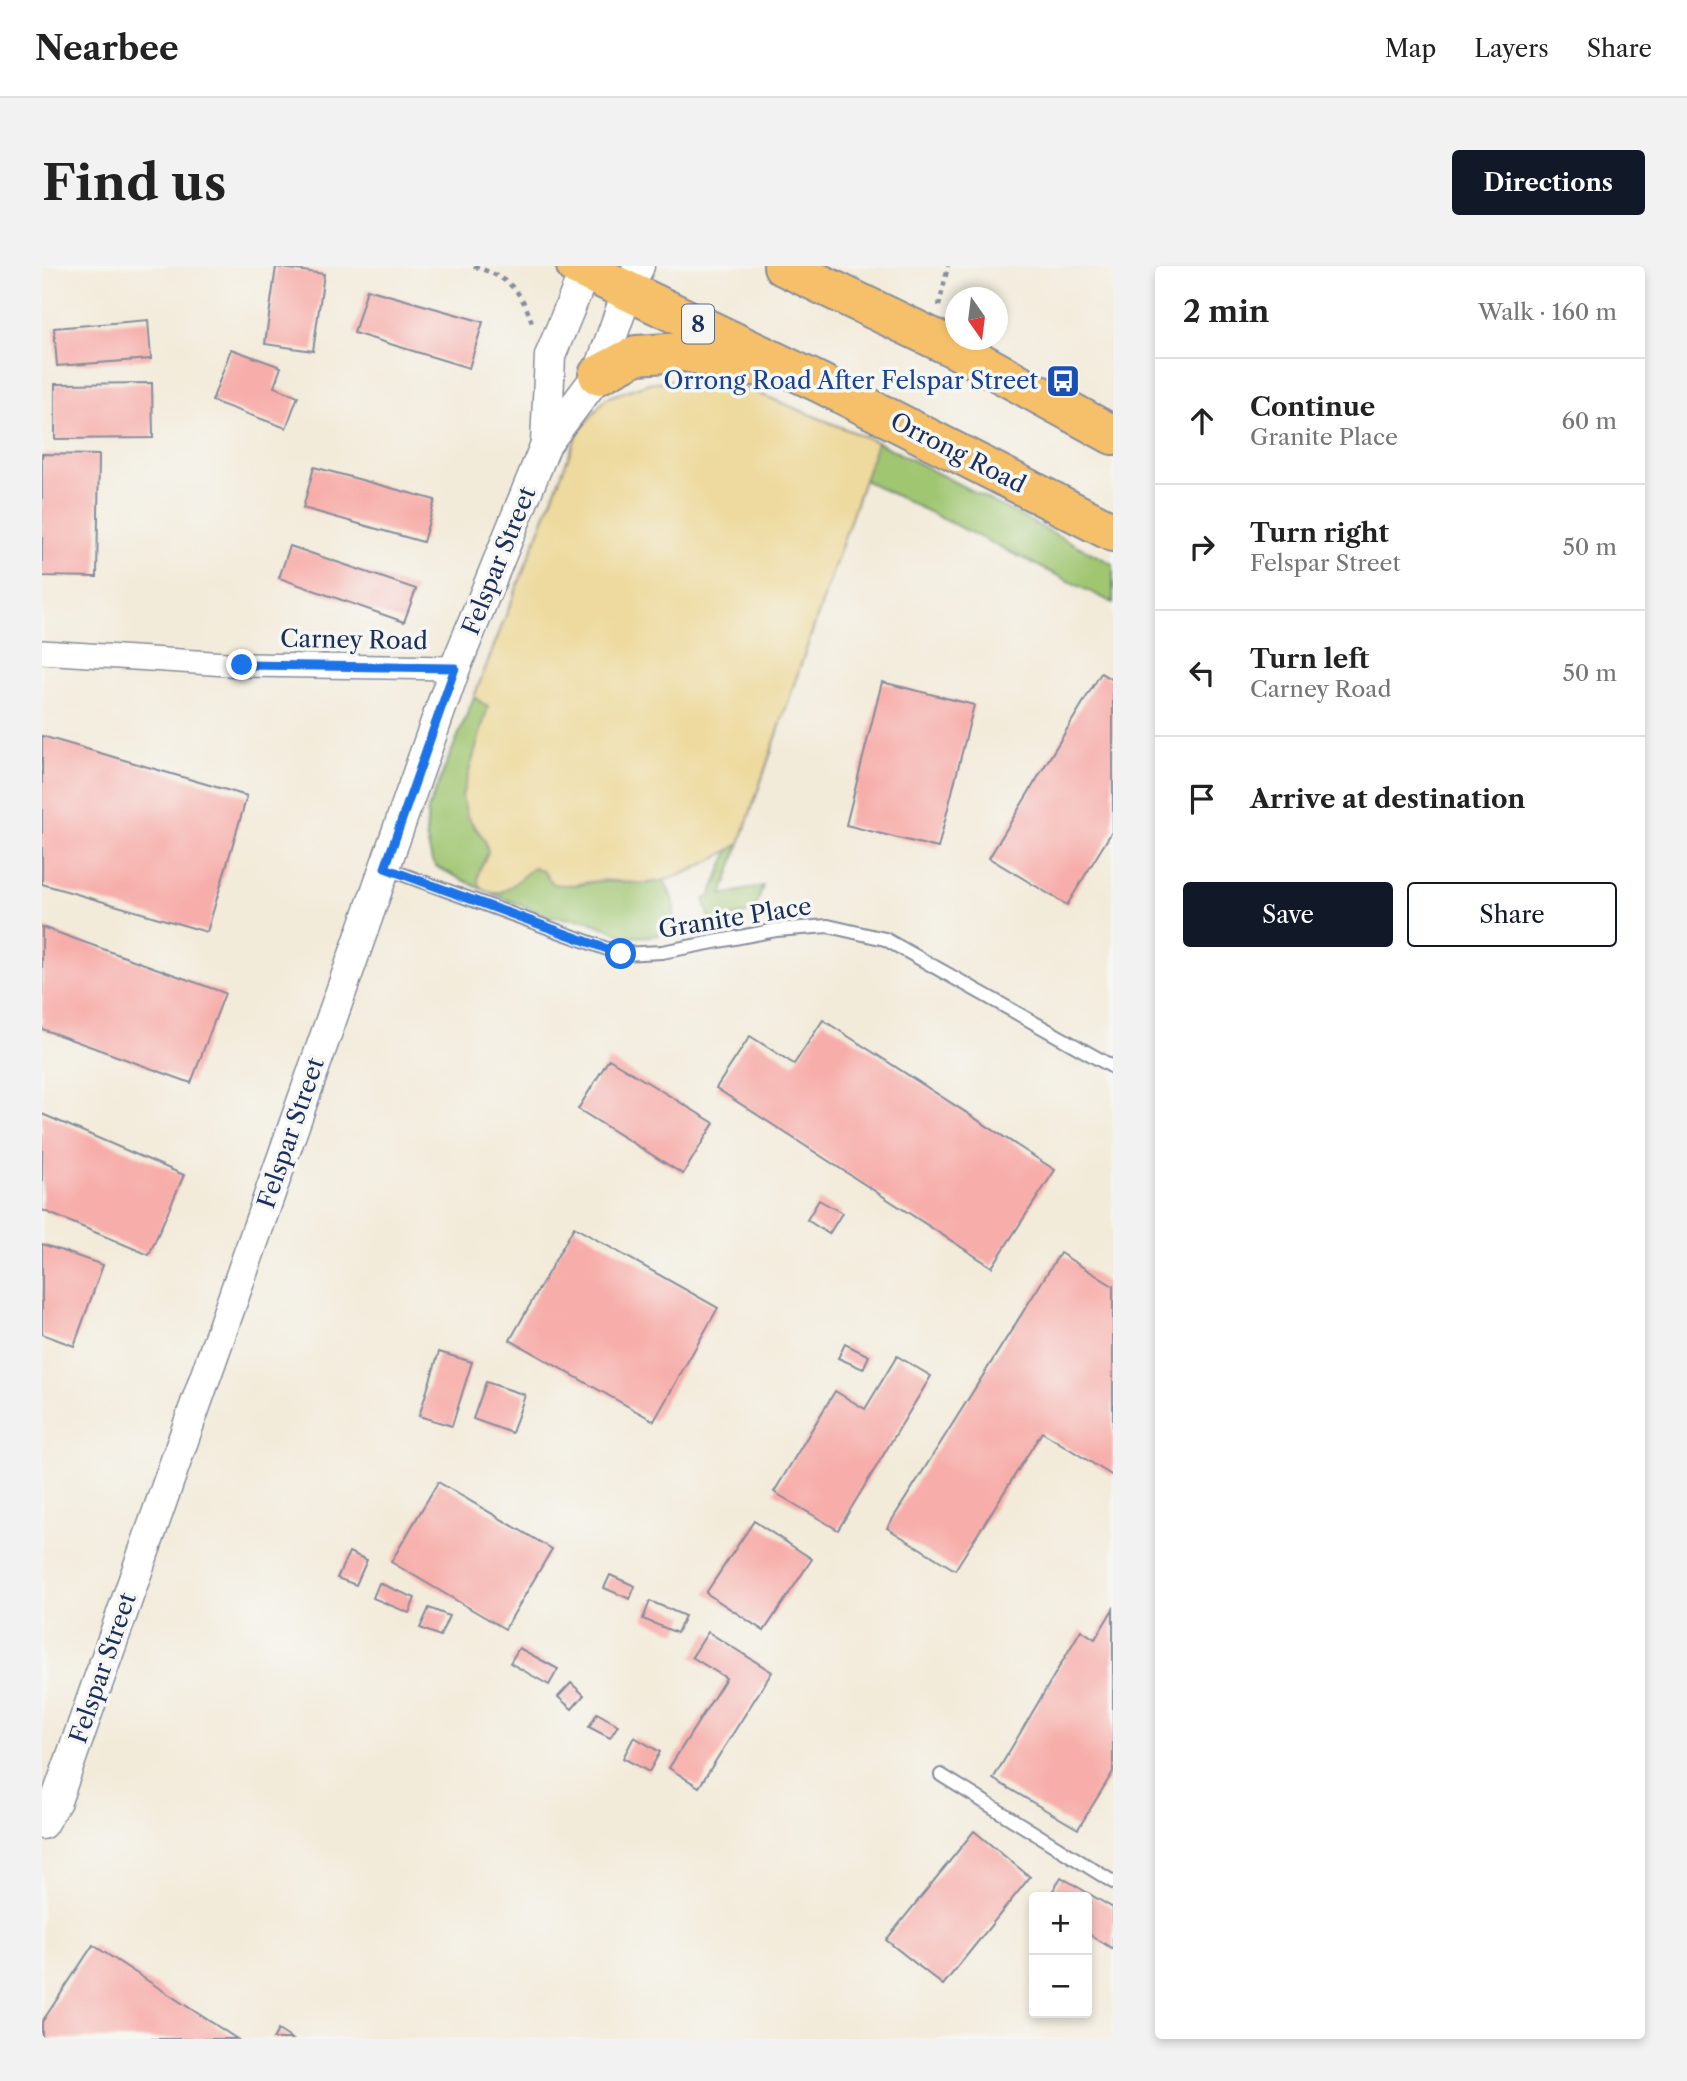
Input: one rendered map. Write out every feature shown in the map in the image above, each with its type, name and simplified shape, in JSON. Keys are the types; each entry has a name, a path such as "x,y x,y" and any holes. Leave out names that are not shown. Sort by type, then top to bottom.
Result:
{"highway":[{"path":"783,266 956,349 1113,435"},
{"name":"Orrong Road","path":"583,267 634,278 820,383 1113,532"},
{"path":"598,375 636,355 684,352 727,359 820,383"}],"street":[{"name":"Felspar Street","path":"546,444 550,356 583,267"},
{"name":"Felspar Street","path":"42,1824 56,1801 455,668 546,444 598,375 634,278"},
{"name":"Carney Road","path":"42,652 242,665 455,668"}],"lane":[{"name":"Granite Place","path":"385,868 621,954 662,952 776,930 828,926 885,939 1113,1067"},
{"path":"941,1775 1113,1882"}],"path":[{"path":"474,266 496,274 510,283 520,295 533,325"},
{"path":"938,310 947,266"}],"green space":[{"path":"877,442 1113,564 1113,603 864,480"},
{"path":"474,697 488,707 462,796 474,827 485,840 488,852 478,875 481,889 437,867 432,861 426,836 428,809"},
{"path":"740,843 722,895 763,886 754,912 711,922 704,899 710,897 729,851"},
{"path":"534,867 543,871 549,879 578,885 597,881 664,881 674,905 669,931 654,936 628,937 586,920 550,917 493,894 502,892"}],"sand":[{"path":"689,378 736,384 877,442 740,843 694,869 656,882 602,881 559,885 553,884 543,871 534,867 506,890 493,893 486,891 480,886 478,879 488,852 485,840 467,816 462,796 488,707 474,697 578,432 606,398 649,383"}],"building":[{"path":"276,267 324,274 313,351 265,344"},
{"path":"367,289 483,322 469,368 354,333"},
{"path":"148,320 151,359 57,366 54,328"},
{"path":"231,349 281,367 274,387 298,396 286,428 212,401"},
{"path":"152,383 153,438 55,439 55,384"},
{"path":"42,454 99,455 97,577 42,576"},
{"path":"314,467 435,500 423,542 303,508"},
{"path":"290,546 416,589 404,622 279,578"},
{"path":"1101,673 1113,680 1113,830 1067,905 989,858"},
{"path":"882,682 974,705 938,848 846,825"},
{"path":"42,736 247,796 207,932 42,884"},
{"path":"42,927 225,993 191,1083 42,1029"},
{"path":"823,1020 1055,1170 992,1267 716,1088 750,1036 794,1064"},
{"path":"609,1059 714,1123 683,1174 578,1109"},
{"path":"42,1114 184,1175 149,1255 42,1210"},
{"path":"819,1200 842,1213 829,1234 807,1220"},
{"path":"574,1227 718,1308 654,1421 510,1340"},
{"path":"42,1244 103,1265 74,1346 42,1334"},
{"path":"1060,1253 1113,1286 1113,1476 1042,1432 955,1570 887,1528"},
{"path":"845,1344 869,1356 863,1369 838,1358"},
{"path":"439,1352 472,1362 452,1426 419,1416"},
{"path":"897,1356 931,1376 838,1530 774,1492 835,1391 865,1409"},
{"path":"486,1382 525,1395 512,1433 473,1419"},
{"path":"438,1482 552,1549 505,1629 391,1562"},
{"path":"754,1521 812,1559 764,1631 706,1593"},
{"path":"349,1552 367,1560 356,1585 337,1578"},
{"path":"610,1575 635,1586 630,1599 604,1588"},
{"path":"379,1583 415,1598 409,1613 373,1598"},
{"path":"650,1601 685,1616 677,1633 643,1619"},
{"path":"429,1608 449,1616 440,1636 420,1628"},
{"path":"1113,1609 1113,1772 1078,1829 993,1779 1081,1630 1095,1639"},
{"path":"708,1632 772,1672 699,1787 669,1768 726,1678 692,1657"},
{"path":"519,1648 558,1669 549,1685 510,1663"},
{"path":"571,1683 584,1695 572,1709 558,1697"},
{"path":"597,1713 618,1725 610,1738 589,1727"},
{"path":"634,1737 660,1752 649,1772 623,1758"},
{"path":"974,1831 1030,1877 943,1985 886,1940"},
{"path":"1061,1877 1086,1892 1052,1892"},
{"path":"1092,1895 1113,1908 1113,1949 1092,1936"},
{"path":"93,1945 237,2039 42,2039 42,2022"},
{"path":"278,2030 292,2039 273,2039"}],"place":[{"name":"Orrong Road After Felspar Street","path":"1063,381"}],"route":[{"path":"242,665 455,668 385,868 621,954"}]}
